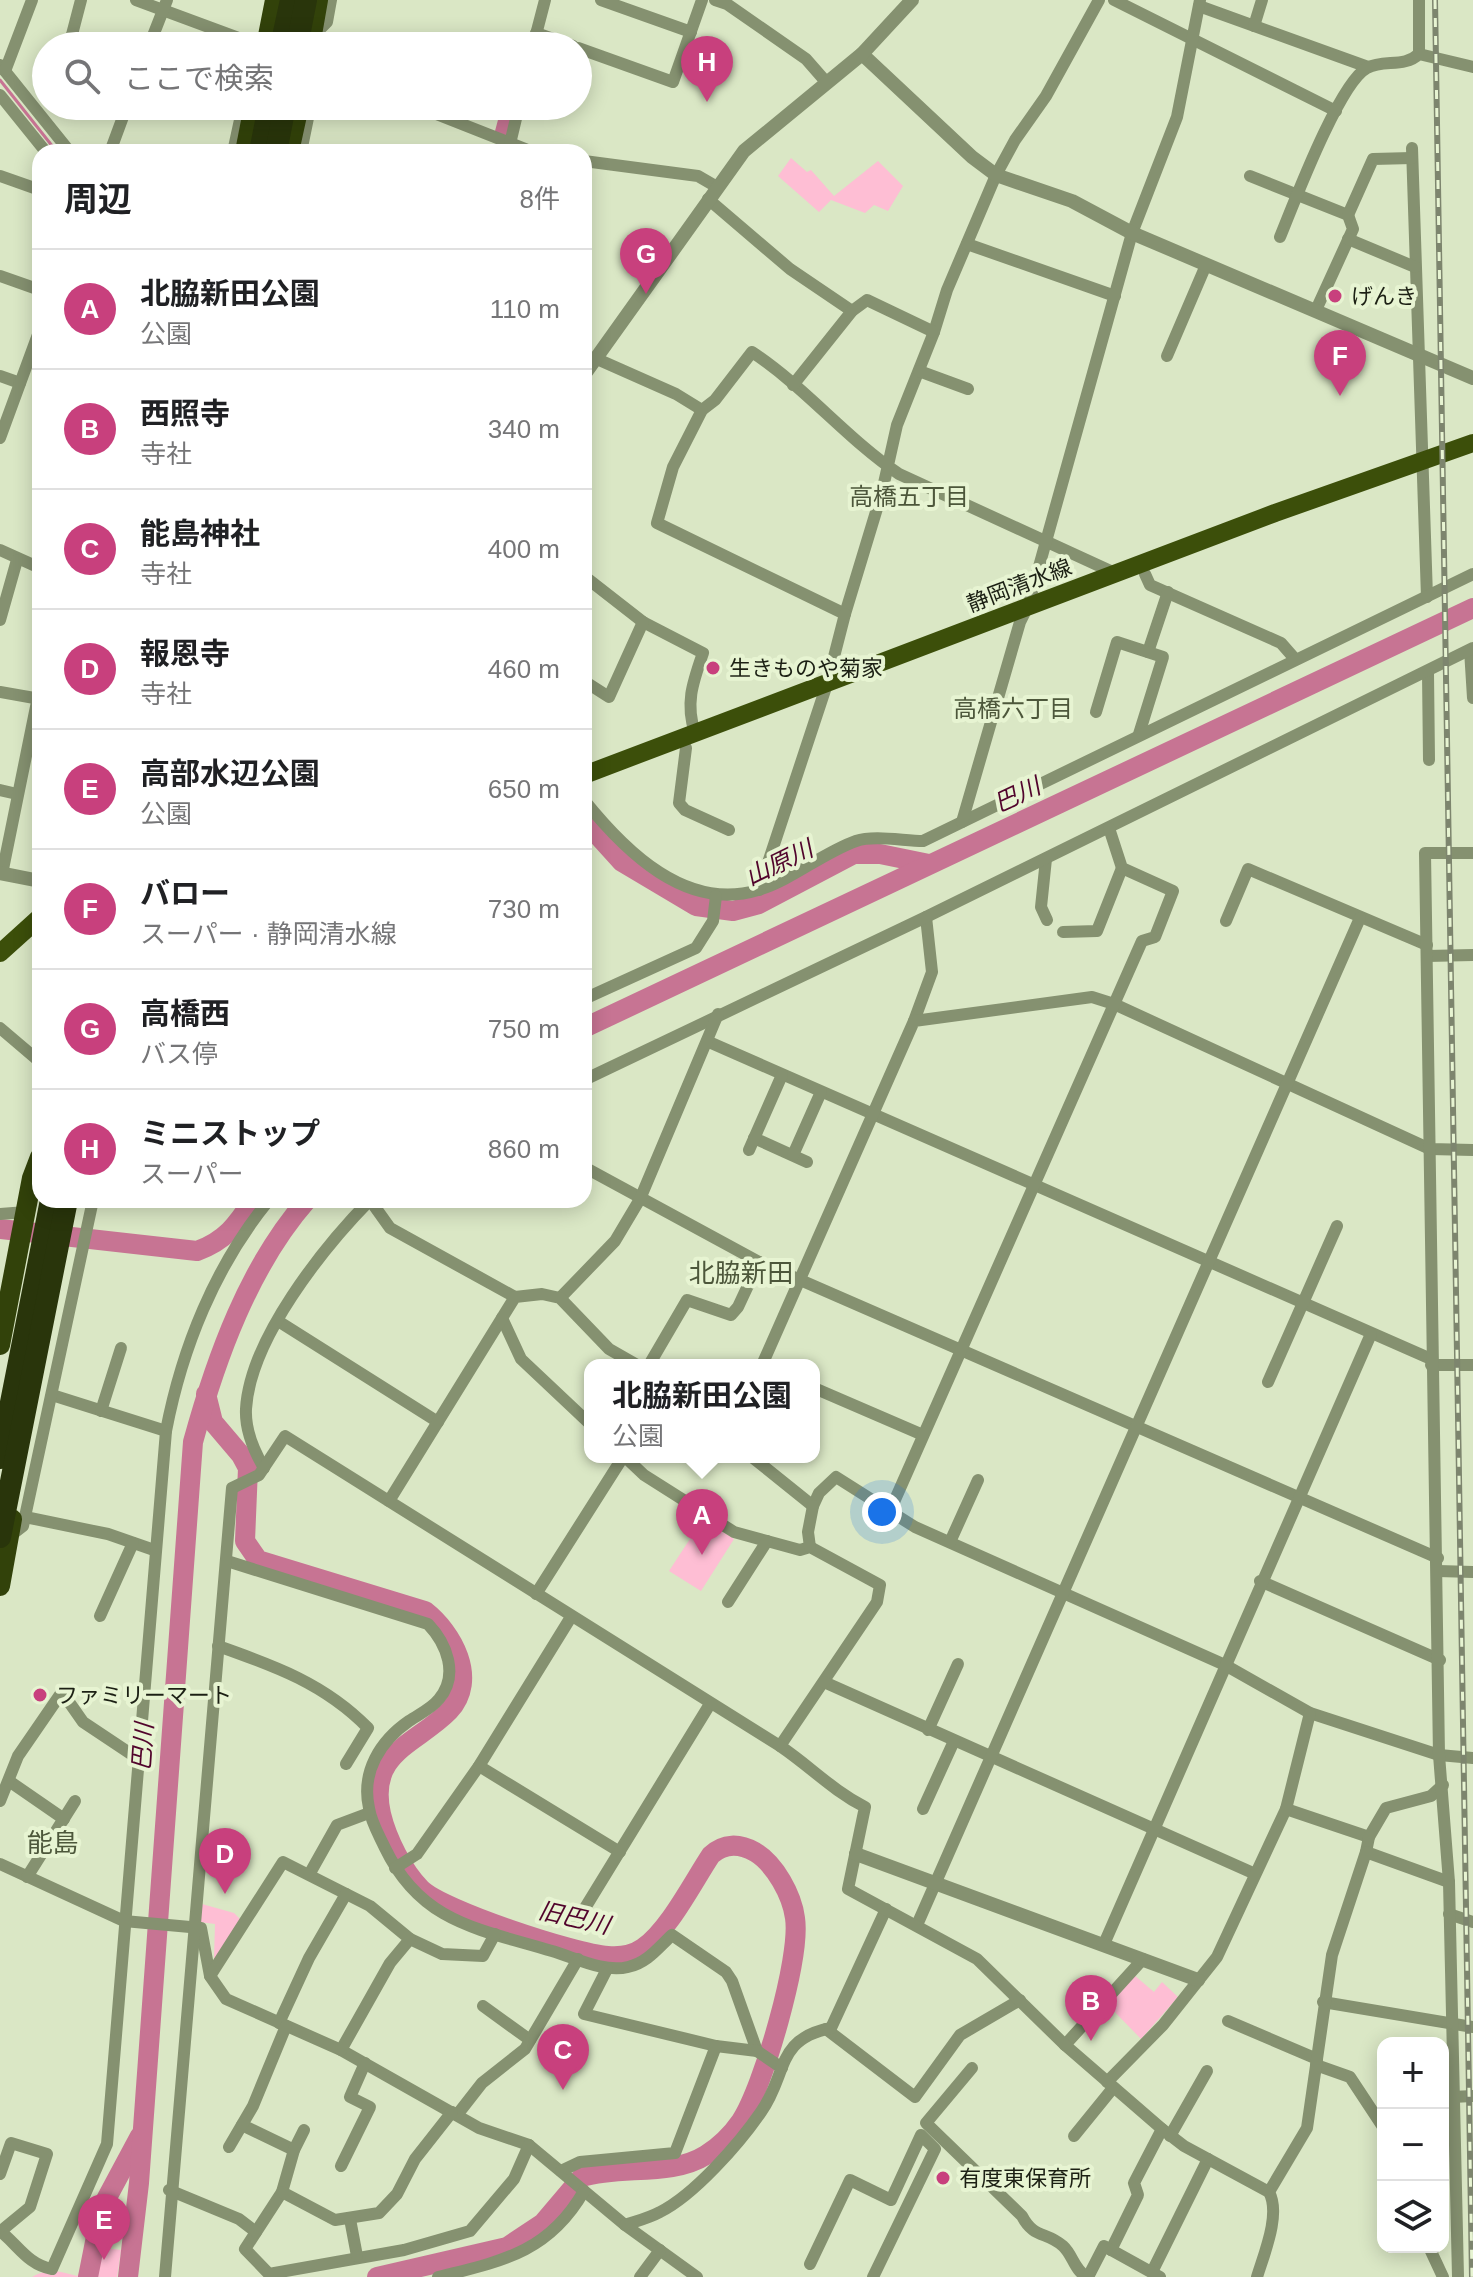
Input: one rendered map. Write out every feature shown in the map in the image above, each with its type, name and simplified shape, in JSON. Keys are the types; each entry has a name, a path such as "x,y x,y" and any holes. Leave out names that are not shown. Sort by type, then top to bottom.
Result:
{"highway":[{"path":"269,32 275,0"},
{"path":"284,32 291,0"},
{"path":"306,0 306,32"},
{"path":"309,32 318,0"},
{"path":"247,144 251,120"},
{"path":"262,144 266,120"},
{"path":"278,144 282,120"},
{"path":"291,144 296,120"},
{"path":"0,1392 32,1208"},
{"path":"0,1345 32,1208"},
{"path":"0,1458 49,1208"},
{"path":"0,1586 5,1536 67,1208"},
{"path":"30,1435 68,1208"},
{"path":"5,1536 80,1208"}],"main road":[{"name":"静岡清水線","path":"1024,614 1145,574 1422,470 1473,443"},
{"name":"静岡清水線","path":"592,784 690,741 1024,614 1275,513 1473,454"},
{"name":"静岡清水線","path":"592,772 690,741"},
{"path":"0,953 32,924"}],"street":[{"path":"32,0 2,68 32,98"},
{"path":"73,32 81,0"},
{"path":"136,0 165,5 228,32"},
{"path":"266,0 271,23"},
{"path":"317,32 327,22 331,0"},
{"path":"537,32 545,0"},
{"path":"601,0 691,32"},
{"path":"592,53 673,82 702,0"},
{"path":"715,0 727,4 806,59 827,83"},
{"path":"702,410 676,394 592,357 744,151 862,54 912,0"},
{"path":"759,890 825,690 882,492 897,425 947,290 996,175 1015,140 1046,96 1099,0"},
{"path":"1114,0 1192,42 1336,111"},
{"path":"1254,26 1262,0"},
{"path":"962,822 1132,233 1177,117 1199,3 1368,67 1411,61 1419,54 1419,0"},
{"path":"154,32 165,5"},
{"path":"862,54 972,157 996,175 1072,201 1132,233 1473,378"},
{"path":"1419,54 1473,67"},
{"path":"1280,237 1336,111 1350,85 1368,67"},
{"path":"0,95 40,144"},
{"path":"50,120 65,144"},
{"path":"113,144 122,120"},
{"path":"235,144 240,120"},
{"path":"303,144 308,120"},
{"path":"447,120 500,144"},
{"path":"510,144 516,120"},
{"path":"1316,310 1353,229 1348,215 1373,159 1412,153 1416,353 1427,597"},
{"path":"592,162 698,176 790,269 852,311"},
{"path":"0,176 32,187"},
{"path":"1250,176 1348,215"},
{"path":"1348,239 1415,267"},
{"path":"967,244 1115,296"},
{"path":"1167,356 1206,265"},
{"path":"0,276 32,287"},
{"path":"793,385 852,311 867,300 934,332"},
{"path":"845,614 657,523 673,467 702,410 715,400 752,352 849,437 887,465 1117,574"},
{"path":"0,438 20,383 32,367"},
{"path":"919,371 968,389"},
{"path":"0,376 20,383"},
{"path":"0,550 32,565"},
{"path":"0,620 17,560"},
{"path":"1145,574 1150,585 1281,643 1295,659"},
{"path":"592,809 631,853 683,885 716,896 759,890 859,840 923,841 1473,574"},
{"path":"592,582 643,622 703,653 690,689 690,741 679,803 685,810 729,830"},
{"path":"1148,652 1168,592"},
{"path":"592,686 609,697 643,622"},
{"path":"1096,712 1117,642 1163,657 1139,734"},
{"path":"592,1076 1046,859 1428,673 1471,649 1473,698"},
{"path":"1428,673 1429,760"},
{"path":"0,692 32,694"},
{"path":"32,726 1,873 32,879"},
{"path":"0,790 17,794"},
{"path":"1063,932 1097,931 1122,868 1109,828"},
{"path":"1458,2277 1449,1882 1439,1755 1440,1660 1431,1362 1425,853 1473,853"},
{"path":"1046,859 1041,907 1047,920"},
{"path":"890,1511 1142,941 1155,937 1173,891 1122,868"},
{"path":"1226,921 1248,869 1427,951 1473,955"},
{"path":"592,995 696,948 713,921 716,896"},
{"path":"765,1359 914,1021 932,972 926,917"},
{"path":"917,1925 993,1759 1360,918"},
{"path":"914,1021 1092,997 1288,1082 1430,1149 1473,1150"},
{"path":"560,1298 615,1241 640,1199 709,1042 718,1014"},
{"path":"2,1033 32,1056"},
{"path":"709,1042 1431,1362 1473,1365"},
{"path":"782,1075 751,1144 807,1162"},
{"path":"793,1155 821,1092"},
{"path":"592,1172 759,1262 1298,1499 1438,1564 1473,1572"},
{"path":"0,1214 32,1204"},
{"path":"5,1536 23,1526 91,1208"},
{"path":"0,2174 11,2143 47,2154 30,2207 0,2231 26,2257 40,2267 52,2269 107,2144 166,1431 191,1336 227,1262 264,1208"},
{"path":"261,1471 247,1425 246,1408 263,1353 306,1274 363,1208"},
{"path":"376,1208 390,1228 515,1297 542,1294 560,1298 609,1349 626,1359"},
{"path":"1268,1382 1337,1226"},
{"path":"653,1359 687,1300 731,1315 738,1307 759,1262"},
{"path":"389,1501 515,1297"},
{"path":"502,1318 521,1359 584,1418"},
{"path":"278,1321 438,1422"},
{"path":"1104,1944 1260,1581 1371,1334"},
{"path":"101,1411 121,1348"},
{"path":"820,1391 923,1435"},
{"path":"52,1395 166,1431"},
{"path":"165,2277 169,2190 232,1488 261,1471 285,1436 780,1746 804,1762 833,1791 865,1807 848,1889 977,1959 1065,2045 1166,2132 1269,2192 1273,2200 1272,2221 1257,2277"},
{"path":"536,1594 620,1463"},
{"path":"631,1463 644,1475 734,1532 800,1550 810,1547 880,1585 877,1602 780,1746"},
{"path":"759,1463 813,1506"},
{"path":"810,1547 808,1532 813,1506 819,1493 836,1477 890,1511 950,1542 1225,1665 1310,1713 1439,1755 1473,1758"},
{"path":"950,1542 978,1480"},
{"path":"25,1517 108,1534 154,1550"},
{"path":"728,1602 767,1541"},
{"path":"100,1616 133,1543"},
{"path":"227,1561 428,1624 441,1638 448,1651 447,1684 441,1698 395,1733 372,1761 366,1795 369,1813 395,1868 430,1907 451,1920 607,1969 643,1962 672,1935 726,1972 757,2051"},
{"path":"1260,1581 1440,1660"},
{"path":"395,1868 417,1854 479,1766 571,1617"},
{"path":"218,1646 271,1665 342,1702 368,1728 346,1764"},
{"path":"928,1730 958,1664"},
{"path":"824,1682 1253,1873"},
{"path":"0,1801 25,1744 62,1692 83,1722 137,1758"},
{"path":"577,1921 710,1704"},
{"path":"1074,2136 1110,2085 1217,1957 1253,1873 1286,1809 1310,1713"},
{"path":"923,1809 954,1741"},
{"path":"479,1766 620,1852"},
{"path":"9,1781 64,1819"},
{"path":"1269,2192 1307,2128 1332,1955 1369,1837 1386,1808 1431,1796 1443,1785"},
{"path":"27,1877 75,1801"},
{"path":"1286,1809 1369,1837"},
{"path":"310,1873 337,1825 369,1813"},
{"path":"1366,1852 1449,1882"},
{"path":"856,1854 1198,1980"},
{"path":"210,1976 283,1862 370,1906 410,1939 442,1954 483,1956 495,1934"},
{"path":"0,1864 126,1921 201,1928 210,1976 226,1999 341,2050 479,2128 529,2145 625,2225 697,2277"},
{"path":"229,2147 242,2125 309,1958 346,1894"},
{"path":"625,2225 662,2212 713,2167 762,2110 792,2046 807,2032 831,2028 886,1909"},
{"path":"1449,1914 1473,1922"},
{"path":"341,2050 390,1963 410,1939"},
{"path":"282,2192 335,2220 379,2213 397,2194 415,2159 482,2083 525,2049 578,1959"},
{"path":"1065,2045 1143,1959"},
{"path":"607,1969 584,2014 716,2046 757,2051 782,2068"},
{"path":"826,2029 915,2097 960,2035 1020,2000"},
{"path":"1323,2002 1473,2027"},
{"path":"483,2006 530,2040"},
{"path":"1228,2021 1350,2077 1377,2118"},
{"path":"438,2277 509,2260 568,2218 580,2162 675,2153 716,2046"},
{"path":"341,2166 370,2107 350,2097 365,2063"},
{"path":"972,2068 926,2123 1022,2216 1030,2231 1063,2246 1079,2273 1087,2277 1104,2246 1156,2275 1208,2159"},
{"path":"1111,2250 1138,2195 1134,2183 1207,2071"},
{"path":"1452,2097 1473,2096"},
{"path":"242,2125 294,2150"},
{"path":"304,2130 294,2150 282,2192 245,2249 269,2274 404,2250 470,2231 514,2179 529,2145"},
{"path":"810,2264 850,2180 891,2200 921,2135 935,2149 873,2277"},
{"path":"169,2190 239,2219 256,2232"},
{"path":"350,2219 357,2256"},
{"path":"640,2277 660,2250"},
{"path":"1432,2253 1443,2277"}],"shaded area":[{"path":"791,158 807,172 811,170 834,196 878,161 903,186 888,211 874,205 865,213 831,200 819,212 778,176"},
{"path":"703,1519 734,1539 701,1591 669,1571"},
{"path":"202,1904 234,1913 242,1921 218,1960 214,1958 215,1924 200,1922"},
{"path":"1134,1975 1154,1992 1162,1982 1178,1997 1141,2039 1107,2004"},
{"path":"99,2247 121,2250 117,2277 32,2277 54,2271 77,2276"}],"waterway":[{"name":"山原川","path":"0,80 51,144"},
{"path":"504,136 508,120"},
{"name":"巴川","path":"592,1024 1473,608"},
{"name":"山原川","path":"592,829 622,862 696,906 733,911 759,904 854,854 880,854 929,864"},
{"path":"0,1229 197,1251 230,1231 247,1208"},
{"name":"巴川","path":"128,2277 139,2183 193,1442 212,1378 237,1314 268,1254 301,1208"},
{"name":"旧巴川","path":"206,1394 213,1422 248,1468 245,1541 258,1560 425,1611 452,1643 462,1671 458,1698 449,1711 398,1752 381,1776 381,1814 387,1834 402,1864 421,1889 455,1908 510,1930 568,1948 622,1956 643,1948 662,1930 711,1855 726,1846 737,1846 755,1852 776,1872 795,1918 792,1962 786,1991 760,2081 741,2121 721,2144 706,2155 677,2166 582,2177 543,2223 507,2247 377,2277"},
{"path":"88,2277 102,2207 140,2136"}],"railway":[{"path":"1435,0 1472,2277"}],"place":[{"name":"ミニストップ","path":"707,102"},
{"name":"高橋西","path":"646,294"},
{"name":"げんき","path":"1335,296"},
{"name":"バロー","path":"1340,396"},
{"name":"生きものや菊家","path":"713,668"},
{"name":"北脇新田公園","path":"702,1555"},
{"name":"ファミリーマート","path":"40,1695"},
{"name":"報恩寺","path":"225,1894"},
{"name":"西照寺","path":"1091,2041"},
{"name":"能島神社","path":"563,2090"},
{"name":"有度東保育所","path":"943,2178"},
{"name":"高部水辺公園","path":"104,2260"}],"district":[{"name":"高橋五丁目","path":"909,497"},
{"name":"高橋六丁目","path":"1013,709"},
{"name":"北脇新田","path":"741,1273"},
{"name":"能島","path":"53,1843"}]}
